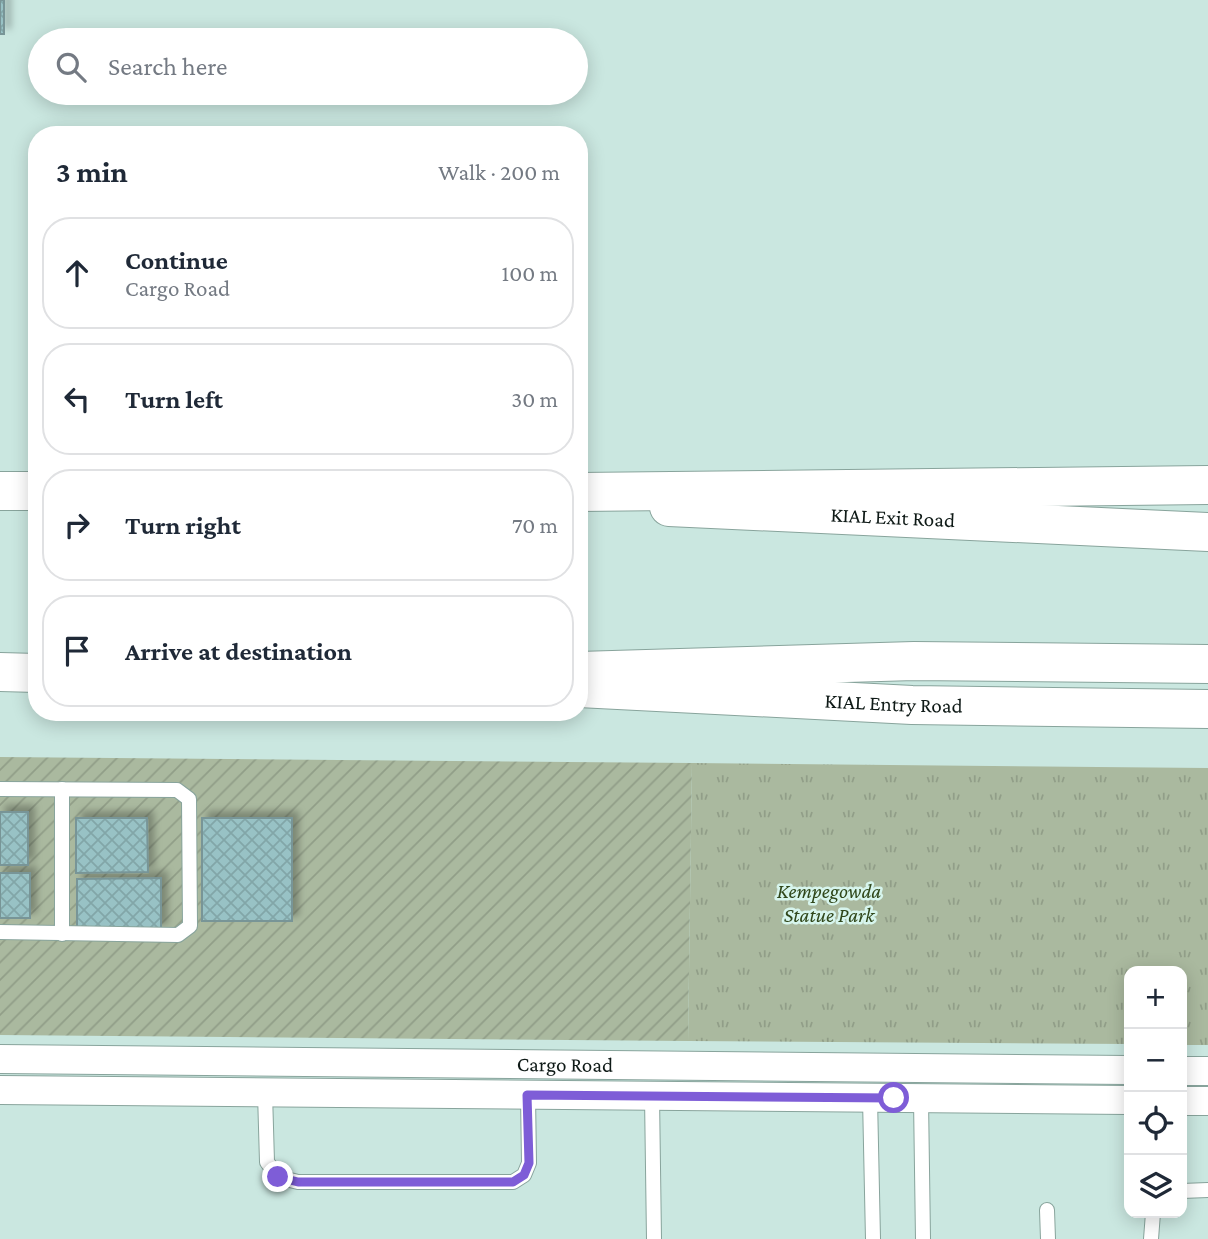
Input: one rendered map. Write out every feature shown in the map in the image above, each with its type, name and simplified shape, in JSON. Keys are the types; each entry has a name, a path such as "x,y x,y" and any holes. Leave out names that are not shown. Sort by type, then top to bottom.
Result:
{"main road":[{"name":"KIAL Exit Road","path":"588,492 1208,485"},
{"path":"0,491 28,491"},
{"name":"KIAL Exit Road","path":"588,503 1208,532"},
{"name":"KIAL Entry Road","path":"588,670 914,661 1208,664"},
{"path":"0,673 28,673"},
{"name":"KIAL Entry Road","path":"588,688 912,705 1208,709"}],"street":[{"name":"Cargo Road","path":"0,1059 233,1077 265,1093 1124,1100"},
{"name":"Cargo Road","path":"0,1090 233,1077 870,1068 1124,1070"},
{"path":"870,1068 870,1098"},
{"path":"920,1068 921,1098"},
{"path":"1187,1071 1208,1071"},
{"path":"1187,1101 1208,1101"}],"lane":[{"path":"0,789 177,790 185,794 189,799 190,926 186,932 178,935 0,932"},
{"path":"62,789 62,934"},
{"path":"265,1093 267,1162 278,1177 298,1182 513,1182 524,1175 529,1163 527,1095"},
{"path":"652,1096 654,1239"},
{"path":"870,1098 873,1239"},
{"path":"921,1098 923,1239"},
{"path":"1187,1191 1208,1190"},
{"path":"1047,1210 1048,1239"},
{"path":"1151,1239 1153,1218"}],"green space":[{"path":"0,757 692,763 688,1041 0,1035"},
{"name":"Kempegowda Statue Park","path":"692,763 1208,768 1208,1045 1187,1045 1187,966 1124,966 1124,1044 688,1041"}],"building":[{"path":"0,0 4,0 4,34 0,34"},
{"path":"0,812 28,812 28,865 0,865"},
{"path":"76,818 147,818 148,872 76,873"},
{"path":"202,818 292,818 292,921 202,921"},
{"path":"0,873 30,873 30,918 0,918"},
{"path":"161,878 161,929 77,930 77,879"}],"route":[{"path":"278,1177 298,1182 513,1182 524,1175 529,1163 527,1095 894,1098"}]}
